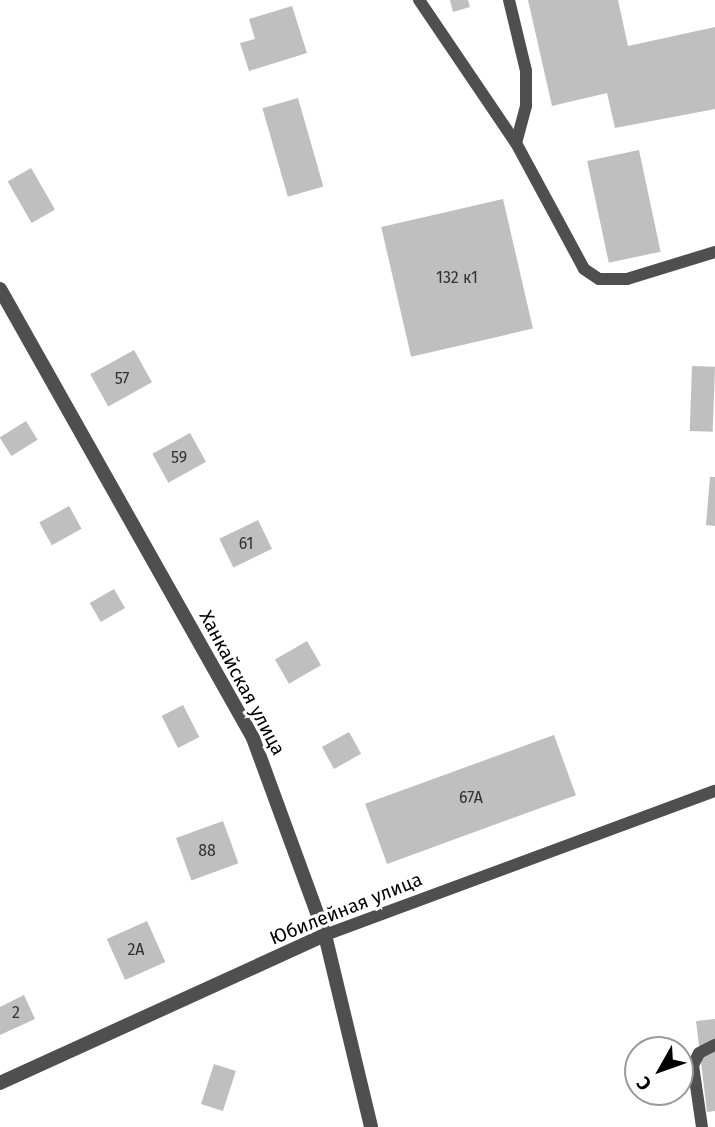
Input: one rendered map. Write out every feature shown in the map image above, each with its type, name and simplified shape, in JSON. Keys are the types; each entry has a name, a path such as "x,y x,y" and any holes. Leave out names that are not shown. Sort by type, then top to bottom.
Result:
{"street":[{"name":"Ханкайская улица","path":"0,289 253,738 324,935 371,1127"},
{"name":"Юбилейная улица","path":"0,1083 324,935"}],"lane":[{"path":"419,0 516,143 572,257 599,279 627,279 715,252"},
{"path":"509,0 526,71 526,106 516,143"},
{"name":"Юбилейная улица","path":"324,935 715,791"},
{"path":"702,1127 693,1065 699,1053 715,1045"}],"building":[{"path":"450,0 468,0 470,7 453,12"},
{"path":"528,0 618,0 628,46 715,27 715,109 615,128 607,93 552,106"},
{"path":"292,6 307,53 249,71 240,43 255,39 249,19"},
{"path":"298,98 323,186 288,197 262,108"},
{"path":"639,150 661,252 609,263 587,161"},
{"path":"31,168 55,210 32,223 8,182"},
{"path":"503,199 533,329 411,357 381,227"},
{"path":"134,350 152,382 108,407 90,374"},
{"path":"692,366 715,367 713,432 690,431"},
{"path":"26,421 38,440 11,456 0,437"},
{"path":"190,433 206,462 168,483 152,454"},
{"path":"710,477 715,477 715,526 706,525"},
{"path":"69,506 82,529 52,545 39,522"},
{"path":"258,520 272,549 233,568 219,539"},
{"path":"114,589 125,608 101,622 90,603"},
{"path":"307,641 321,665 289,684 275,660"},
{"path":"183,705 199,737 178,748 162,716"},
{"path":"349,732 361,754 334,769 322,747"},
{"path":"554,735 576,795 387,864 365,804"},
{"path":"223,821 238,863 191,880 176,838"},
{"path":"147,921 165,962 125,980 107,939"},
{"path":"24,995 35,1019 0,1035 0,1007"},
{"path":"715,1019 715,1111 707,1112 696,1021"},
{"path":"214,1064 236,1071 223,1111 201,1104"}]}
